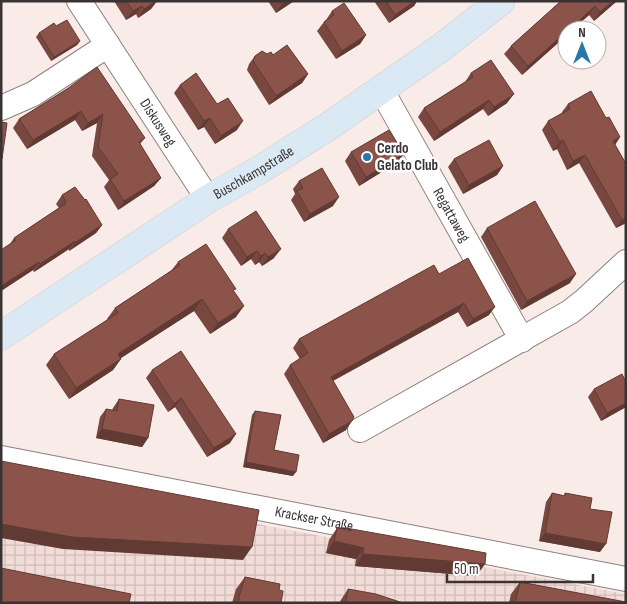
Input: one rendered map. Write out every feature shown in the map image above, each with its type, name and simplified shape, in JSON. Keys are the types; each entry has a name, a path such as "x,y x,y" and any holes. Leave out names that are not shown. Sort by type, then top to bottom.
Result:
{"main road":[{"name":"Buschkampstraße","path":"1,336 208,200 261,169 382,91 502,1"}],"street":[{"name":"Diskusweg","path":"79,1 208,200"},
{"path":"1,108 33,94 108,45"},
{"name":"Regattaweg","path":"382,91 522,340"},
{"path":"360,430 570,312 626,262"},
{"name":"Krackser Straße","path":"1,458 626,579"}],"shaded area":[{"path":"1,475 626,594 626,603 1,603"}],"building":[{"path":"126,1 156,1 144,9 142,6 133,11"},
{"path":"386,1 415,1 395,15"},
{"path":"561,1 613,1 600,12 595,6 580,20 557,20 557,40 528,66 511,46"},
{"path":"344,3 366,35 342,51 324,22 334,15 332,11"},
{"path":"67,20 80,41 54,57 39,33 54,23 56,26"},
{"path":"287,45 308,74 276,96 253,61 255,56 262,51 267,54 271,52 273,55"},
{"path":"491,60 514,94 494,107 489,100 440,132 424,108 473,77 471,73"},
{"path":"97,67 145,138 139,142 161,178 124,201 110,179 118,174 98,147 103,114 88,123 81,111 33,140 19,119 67,89"},
{"path":"196,73 217,104 228,98 243,121 221,136 210,118 204,121 180,85"},
{"path":"591,91 606,118 609,117 620,137 613,141 626,164 626,218 622,220 585,155 573,161 563,140 560,142 548,121 570,109 568,104"},
{"path":"1,122 7,123 2,159 1,159"},
{"path":"389,130 404,154 366,177 351,152"},
{"path":"489,140 503,166 469,185 454,159"},
{"path":"322,168 339,197 310,214 297,191 303,188 299,181"},
{"path":"75,187 86,199 102,225 1,286 1,250 16,240 14,238 65,204 66,202 62,195"},
{"path":"535,201 576,274 527,301 487,228"},
{"path":"256,211 281,249 268,257 265,253 261,256 257,251 247,257 228,229"},
{"path":"206,244 236,289 233,290 244,306 218,323 202,299 118,354 121,359 76,388 54,354 118,313 115,308 180,265 178,262"},
{"path":"468,258 495,307 473,319 464,303 331,377 354,417 352,421 329,434 290,365 308,353 299,339 434,265 439,274"},
{"path":"181,351 236,434 214,448 181,398 174,404 152,370"},
{"path":"622,374 626,382 626,403 607,413 594,389"},
{"path":"119,399 154,405 148,438 102,429 106,409 117,411"},
{"path":"255,411 281,415 274,450 299,455 296,472 246,462"},
{"path":"1,461 259,510 252,547 72,537 1,524"},
{"path":"552,493 565,496 565,493 592,498 590,509 612,512 606,544 545,533"},
{"path":"337,528 486,553 485,564 363,554 364,548 334,541"},
{"path":"1,568 131,594 129,603 1,603"},
{"path":"245,577 280,584 279,590 283,591 281,603 239,603"},
{"path":"520,582 626,602 626,603 515,603"},
{"path":"348,589 376,594 403,603 346,603"}],"place":[{"name":"Cerdo Gelato Club","path":"367,157"}]}
